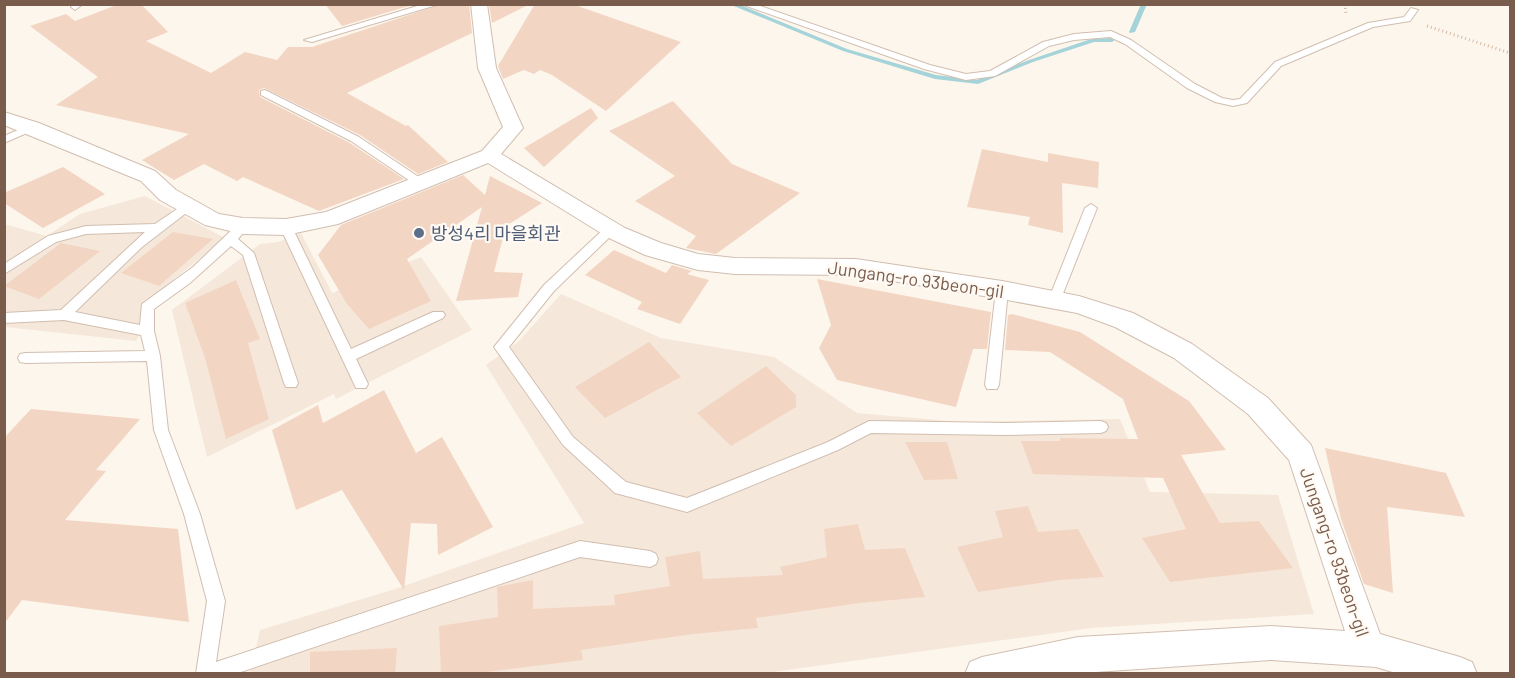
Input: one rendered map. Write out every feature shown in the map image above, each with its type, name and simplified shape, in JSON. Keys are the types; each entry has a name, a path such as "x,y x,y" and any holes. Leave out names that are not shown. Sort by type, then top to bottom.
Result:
{"street":[{"path":"4,118 32,127 148,176 168,195 186,207 237,233 330,219 489,155 513,128 487,68 479,4"},
{"name":"Jungang-ro 93beon-gil","path":"489,155 611,229 653,249 699,262 735,266 807,264 856,267 1079,304 1124,320 1183,351 1258,406 1301,454 1368,650"},
{"path":"982,674 1090,654 1271,643 1376,650 1460,674"}],"lane":[{"path":"309,40 436,4"},
{"path":"745,4 927,67 966,77 992,74 1046,44 1074,37 1111,34 1128,42 1191,86 1219,100 1233,103 1243,100 1278,64 1371,25 1407,19 1414,10"},
{"path":"265,93 355,139 420,182"},
{"path":"4,140 32,127"},
{"path":"64,315 156,228 186,207"},
{"path":"1054,301 1091,208"},
{"path":"286,227 362,384"},
{"path":"4,270 52,239 86,230 156,228"},
{"path":"611,229 549,288 501,347 568,441 621,488 687,505 833,446 869,427 1006,429 1101,427"},
{"path":"291,383 248,253 237,233 178,288 147,308 147,331 153,356 161,430 192,514 216,601 206,674 580,549 650,559"},
{"path":"992,385 1002,290"},
{"path":"4,318 64,315 147,331"},
{"path":"348,357 438,315"},
{"path":"25,358 153,356"}],"path":[{"path":"1407,19 1510,53"}],"shaded area":[{"path":"145,196 225,238 168,284 136,341 5,327 4,224 47,236 80,214"},
{"path":"301,233 332,293 421,257 472,330 336,399 334,394 207,457 172,310 260,244 278,242"},
{"path":"561,294 661,338 774,357 857,413 960,422 1120,419 1150,492 1278,495 1314,614 1091,628 759,674 250,674 260,630 392,590 584,523 486,365 518,342"}],"building":[{"path":"119,4 141,4 168,32 146,41 211,73 245,52 277,60 288,47 312,47 442,4 469,4 472,33 347,93 406,126 408,125 448,162 418,174 360,135 264,88 259,90 260,97 350,143 404,179 319,211 243,177 237,181 204,164 174,180 142,160 189,134 56,105 98,77 30,26 66,14 75,21"},
{"path":"325,4 415,4 342,26"},
{"path":"489,4 530,4 492,23"},
{"path":"535,4 572,4 681,42 606,111 552,75 540,70 534,74 524,70 503,79 498,66"},
{"path":"673,101 732,164 800,193 716,254 686,248 696,236 635,201 675,176 609,131"},
{"path":"591,108 598,118 544,167 524,148"},
{"path":"982,149 1048,162 1048,153 1099,162 1098,188 1062,183 1063,233 1028,225 1030,217 967,207"},
{"path":"63,167 105,194 43,228 4,203 4,193"},
{"path":"463,175 485,195 490,176 542,203 506,226 494,272 523,273 518,297 456,301 482,207 407,259 431,301 369,329 347,304 318,255 341,225"},
{"path":"173,232 213,239 159,286 121,273"},
{"path":"61,243 100,251 39,299 4,286"},
{"path":"614,250 666,273 672,265 692,271 687,274 709,280 680,324 637,309 642,302 585,275"},
{"path":"817,279 991,312 987,349 973,349 956,407 837,380 819,348 831,325"},
{"path":"236,280 260,339 248,343 269,419 226,439 205,358 185,303"},
{"path":"1012,314 1080,332 1189,401 1226,450 1181,455 1220,523 1259,521 1293,568 1170,582 1142,538 1186,529 1163,478 1033,474 1021,441 1060,441 1060,438 1138,439 1123,399 1050,352 1005,350 1008,315"},
{"path":"649,342 681,377 605,418 575,387"},
{"path":"766,366 796,395 796,407 731,446 697,413"},
{"path":"384,390 416,453 442,437 493,527 438,555 437,524 411,523 404,590 342,490 296,510 272,430 318,405 323,423"},
{"path":"31,409 140,419 96,470 106,471 65,520 178,529 189,622 22,600 4,624 4,438"},
{"path":"905,442 947,442 958,479 924,480"},
{"path":"1325,448 1446,473 1465,517 1387,507 1393,593 1364,584 1341,519"},
{"path":"1028,506 1038,532 1078,529 1104,577 1060,580 978,592 957,547 1003,537 995,511"},
{"path":"858,524 865,550 905,548 925,597 860,603 756,618 758,628 693,634 581,650 583,660 470,674 441,674 439,626 498,617 497,587 533,580 533,609 615,605 614,595 670,586 665,557 700,551 703,579 783,575 780,567 827,557 824,529"},
{"path":"397,648 395,674 310,674 310,652"}],"waterway":[{"path":"732,4 845,50 935,77 978,82 1093,40 1112,40"},
{"path":"1132,32 1144,4"}],"place":[{"name":"방성4리 마을회관","path":"419,233"}]}
